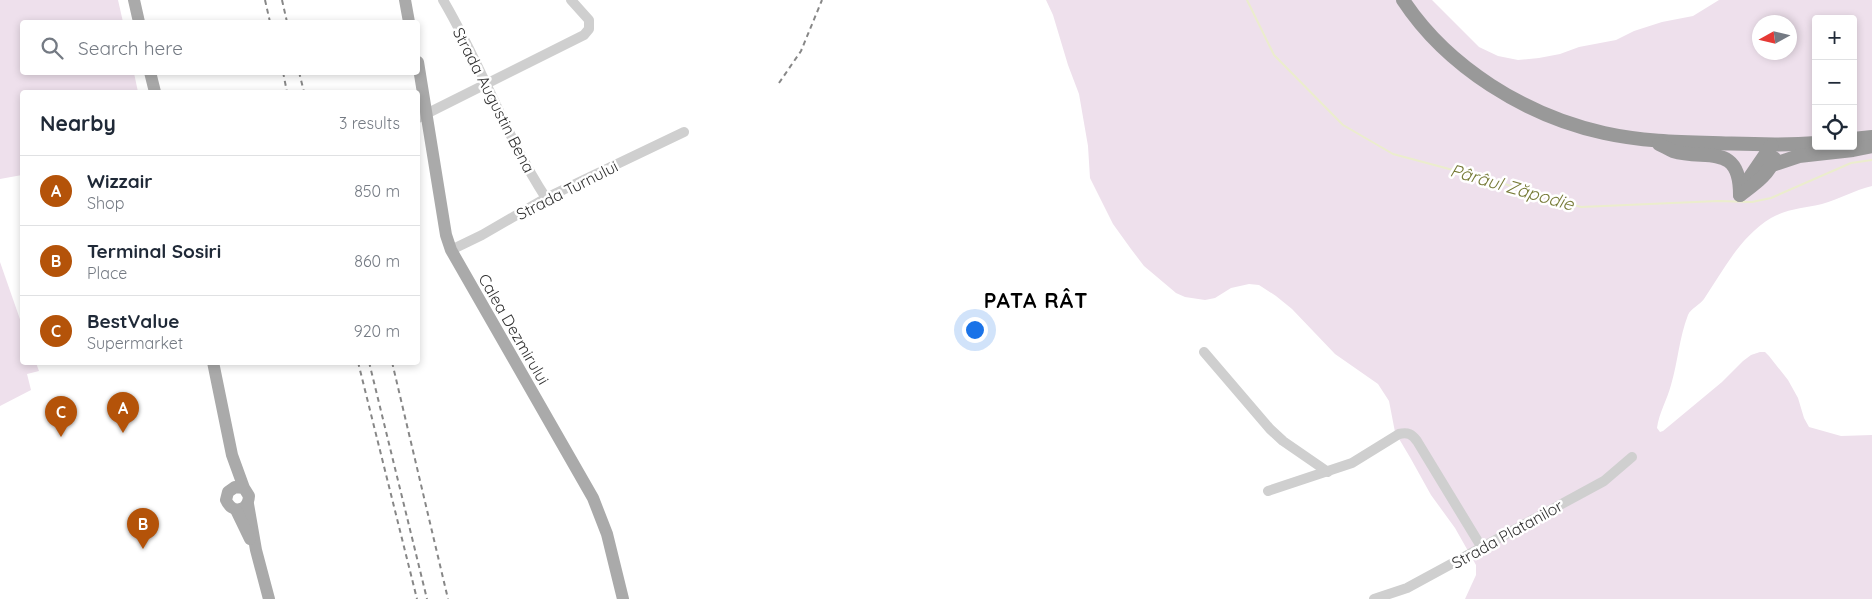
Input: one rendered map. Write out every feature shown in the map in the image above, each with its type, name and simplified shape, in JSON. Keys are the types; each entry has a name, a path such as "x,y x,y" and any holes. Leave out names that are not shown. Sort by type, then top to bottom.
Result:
{"highway":[{"path":"1403,0 1417,21 1461,64 1502,93 1542,113 1602,133 1652,141 1772,145 1812,142"},
{"path":"1857,139 1872,137"},
{"path":"1652,141 1674,151 1725,158 1738,172 1740,195"},
{"path":"1740,195 1754,184 1772,165 1774,159 1772,145"},
{"path":"1740,195 1747,180 1772,145"},
{"path":"1772,165 1799,156 1872,146"}],"main road":[{"path":"134,0 139,20"},
{"path":"405,0 409,20"},
{"path":"151,75 154,90"},
{"name":"Calea Dezmirului","path":"419,75 422,115 446,235 451,250 593,498 607,534 623,599"},
{"path":"214,365 237,488 249,496 248,504 256,550 269,599"},
{"path":"237,488 228,492 226,500 231,508 240,510 248,504"},
{"path":"236,510 256,550"}],"street":[{"name":"Strada Augustin Bena","path":"443,0 478,65 485,84 527,169 546,198"},
{"path":"422,115 584,35 589,29 589,20 572,0"},
{"name":"Strada Turnului","path":"451,250 482,235 546,198 684,132"},
{"path":"1204,352 1270,429 1283,441 1328,472"},
{"path":"1268,491 1328,472 1362,458 1400,434 1411,434 1482,548"},
{"name":"Strada Platanilor","path":"1374,599 1407,588 1604,481 1632,457"}],"shaded area":[{"path":"0,0 118,0 123,20 20,20 20,75 134,75 138,90 20,90 20,175 0,179"},
{"path":"1046,0 1432,0 1479,47 1498,56 1518,60 1560,54 1579,47 1616,40 1634,31 1662,22 1693,16 1719,0 1872,0 1872,186 1822,204 1777,215 1750,234 1741,244 1704,299 1688,315 1671,385 1659,417 1657,428 1660,432 1663,431 1722,382 1743,361 1751,355 1765,352 1788,380 1798,398 1809,427 1841,436 1872,435 1872,599 1465,599 1476,575 1476,565 1455,528 1431,495 1395,432 1389,401 1378,384 1335,354 1292,309 1259,285 1249,284 1231,288 1215,298 1205,300 1185,297 1176,293 1144,266 1113,224 1090,178 1088,146 1079,94 1053,15"},
{"path":"0,262 20,319 20,365 37,365 39,371 27,374 31,390 0,406"}],"waterway":[{"name":"Pârâul Zăpodie","path":"1247,0 1274,55 1343,125 1393,154 1498,182 1581,207 1718,201 1752,202 1771,198 1851,163 1872,160"}],"railway":[{"path":"265,0 270,20"},
{"path":"282,0 287,20"},
{"path":"779,83 801,51 822,0"},
{"path":"284,75 287,90"},
{"path":"300,75 304,90"},
{"path":"359,365 417,599"},
{"path":"370,365 427,599"},
{"path":"393,365 448,599"}],"place":[{"name":"Wizzair","path":"123,433"},
{"name":"BestValue","path":"61,437"},
{"name":"Terminal Sosiri","path":"143,549"}],"district":[{"name":"PATA RÂT","path":"1036,300"}]}
